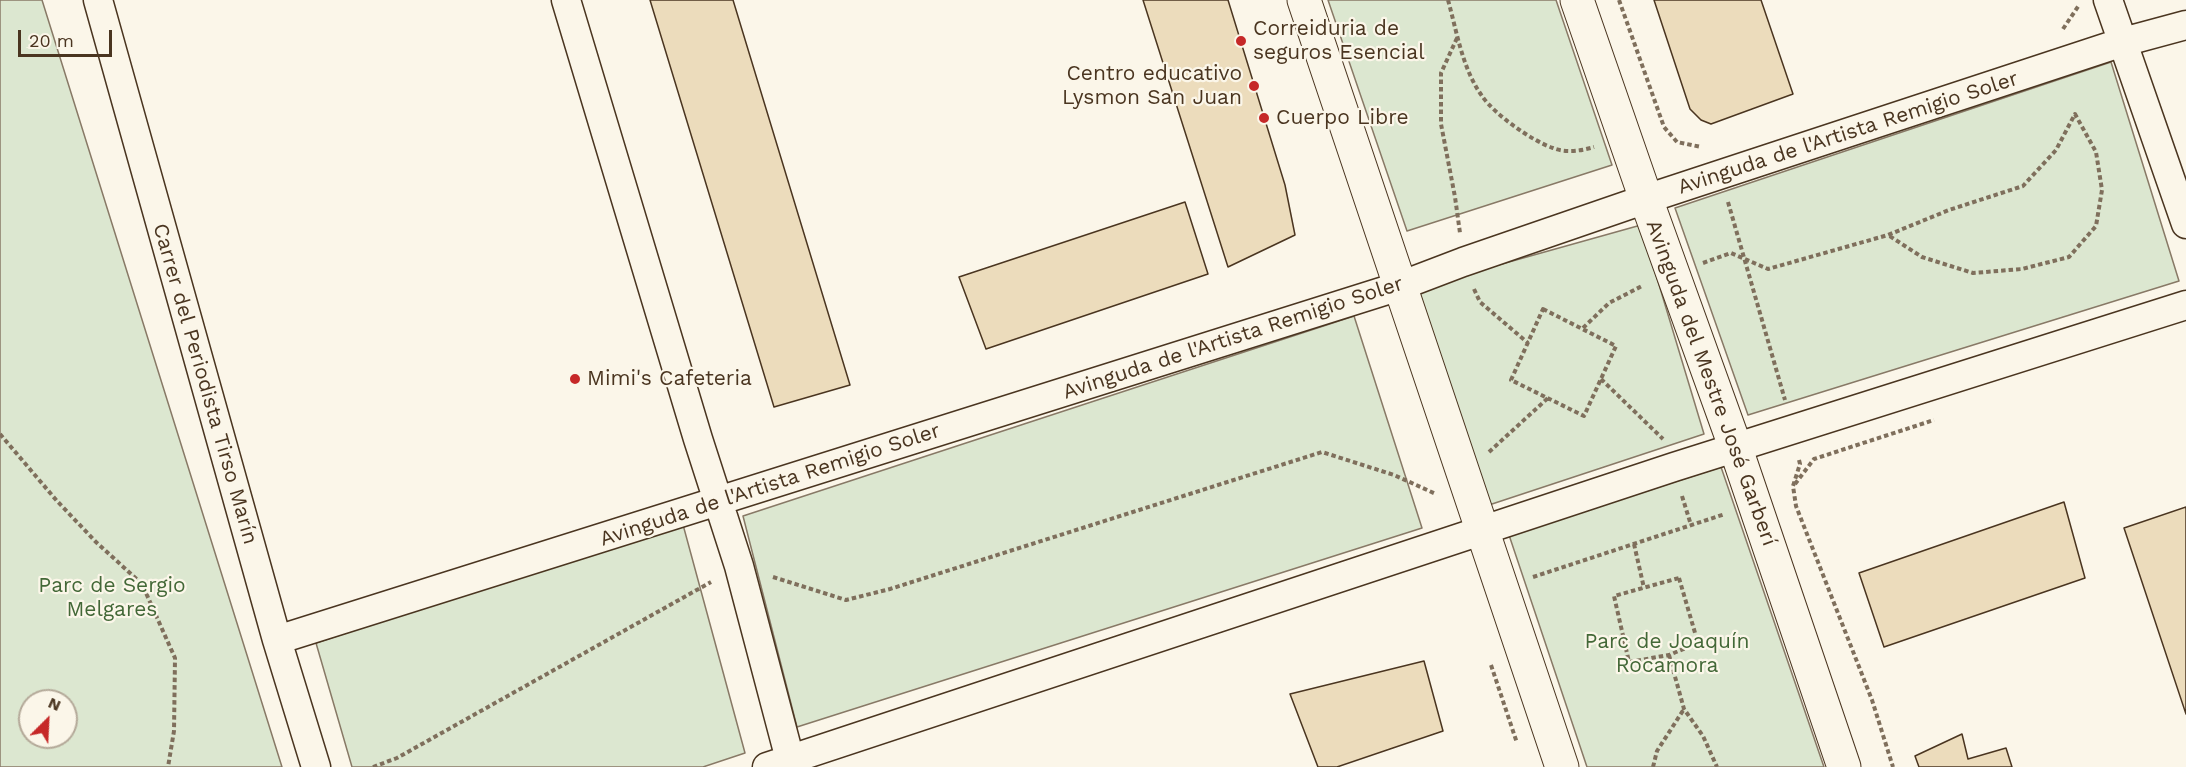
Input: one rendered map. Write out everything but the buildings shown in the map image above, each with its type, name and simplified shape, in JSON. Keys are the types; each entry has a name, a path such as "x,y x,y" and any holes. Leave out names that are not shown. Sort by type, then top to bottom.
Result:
{"street":[{"name":"Carrer del Periodista Tirso Marín","path":"98,0 277,640 316,767"},
{"path":"566,0 717,502 739,566 782,764 1735,446 2186,305"},
{"path":"1304,0 1562,767"},
{"name":"Avinguda del Mestre José Garberí","path":"1577,0 1735,446 1844,767"},
{"path":"2108,0 2186,224"},
{"name":"Avinguda de l'Artista Remigio Soler","path":"277,640 1400,286 1463,261 1646,199 2123,42 2186,25"}],"path":[{"path":"1448,0 1462,57 1482,97 1518,129 1554,149 1581,151 1624,137"},
{"path":"1619,0 1664,127 1677,142 1698,148 1711,145 1792,429 1800,464 1793,486 1796,506 1872,700 1893,767"},
{"path":"1457,38 1441,73 1441,124 1455,197 1466,274 1480,302 1528,343"},
{"path":"1583,328 1609,303 1659,278 1731,253 1768,269 1888,235 1949,210 2024,186 2056,150 2075,114 2096,152 2102,190 2096,226 2069,257 2022,269 1973,273 1922,257 1888,235"},
{"path":"1544,309 1583,328 1616,346 1584,416 1511,380 1544,309"},
{"path":"373,767 397,758 739,566 846,600 890,589 1322,452 1394,475 1435,495 1464,473 1548,398"},
{"path":"1793,486 1814,459 1936,419"},
{"path":"0,434 81,526 142,584 175,658 174,731 168,767"},
{"path":"1502,587 1755,505 1794,495"},
{"path":"1634,544 1644,588"},
{"path":"1679,578 1698,644 1668,654 1629,662 1614,596 1679,578"},
{"path":"1668,654 1684,709 1703,736 1717,767"},
{"path":"1653,767 1657,752 1684,709"}],"green space":[{"name":"Parc de Sergio Melgares","path":"0,0 42,0 282,767 0,767"},
{"path":"1328,0 1556,0 1612,165 1407,231"},
{"path":"2111,62 2179,281 1748,415 1675,208"},
{"path":"1641,225 1704,434 1489,505 1419,292 1466,274"},
{"path":"1354,316 1422,528 797,727 743,516"},
{"name":"Parc de Joaquín Rocamora","path":"1721,467 1824,767 1587,767 1509,535"},
{"path":"682,521 745,753 703,767 352,767 316,643"}],"place":[{"name":"Correiduria de seguros Esencial","path":"1241,41"},
{"name":"Centro educativo Lysmon San Juan","path":"1254,86"},
{"name":"Cuerpo Libre","path":"1264,118"},
{"name":"Mimi's Cafeteria","path":"575,379"}]}
